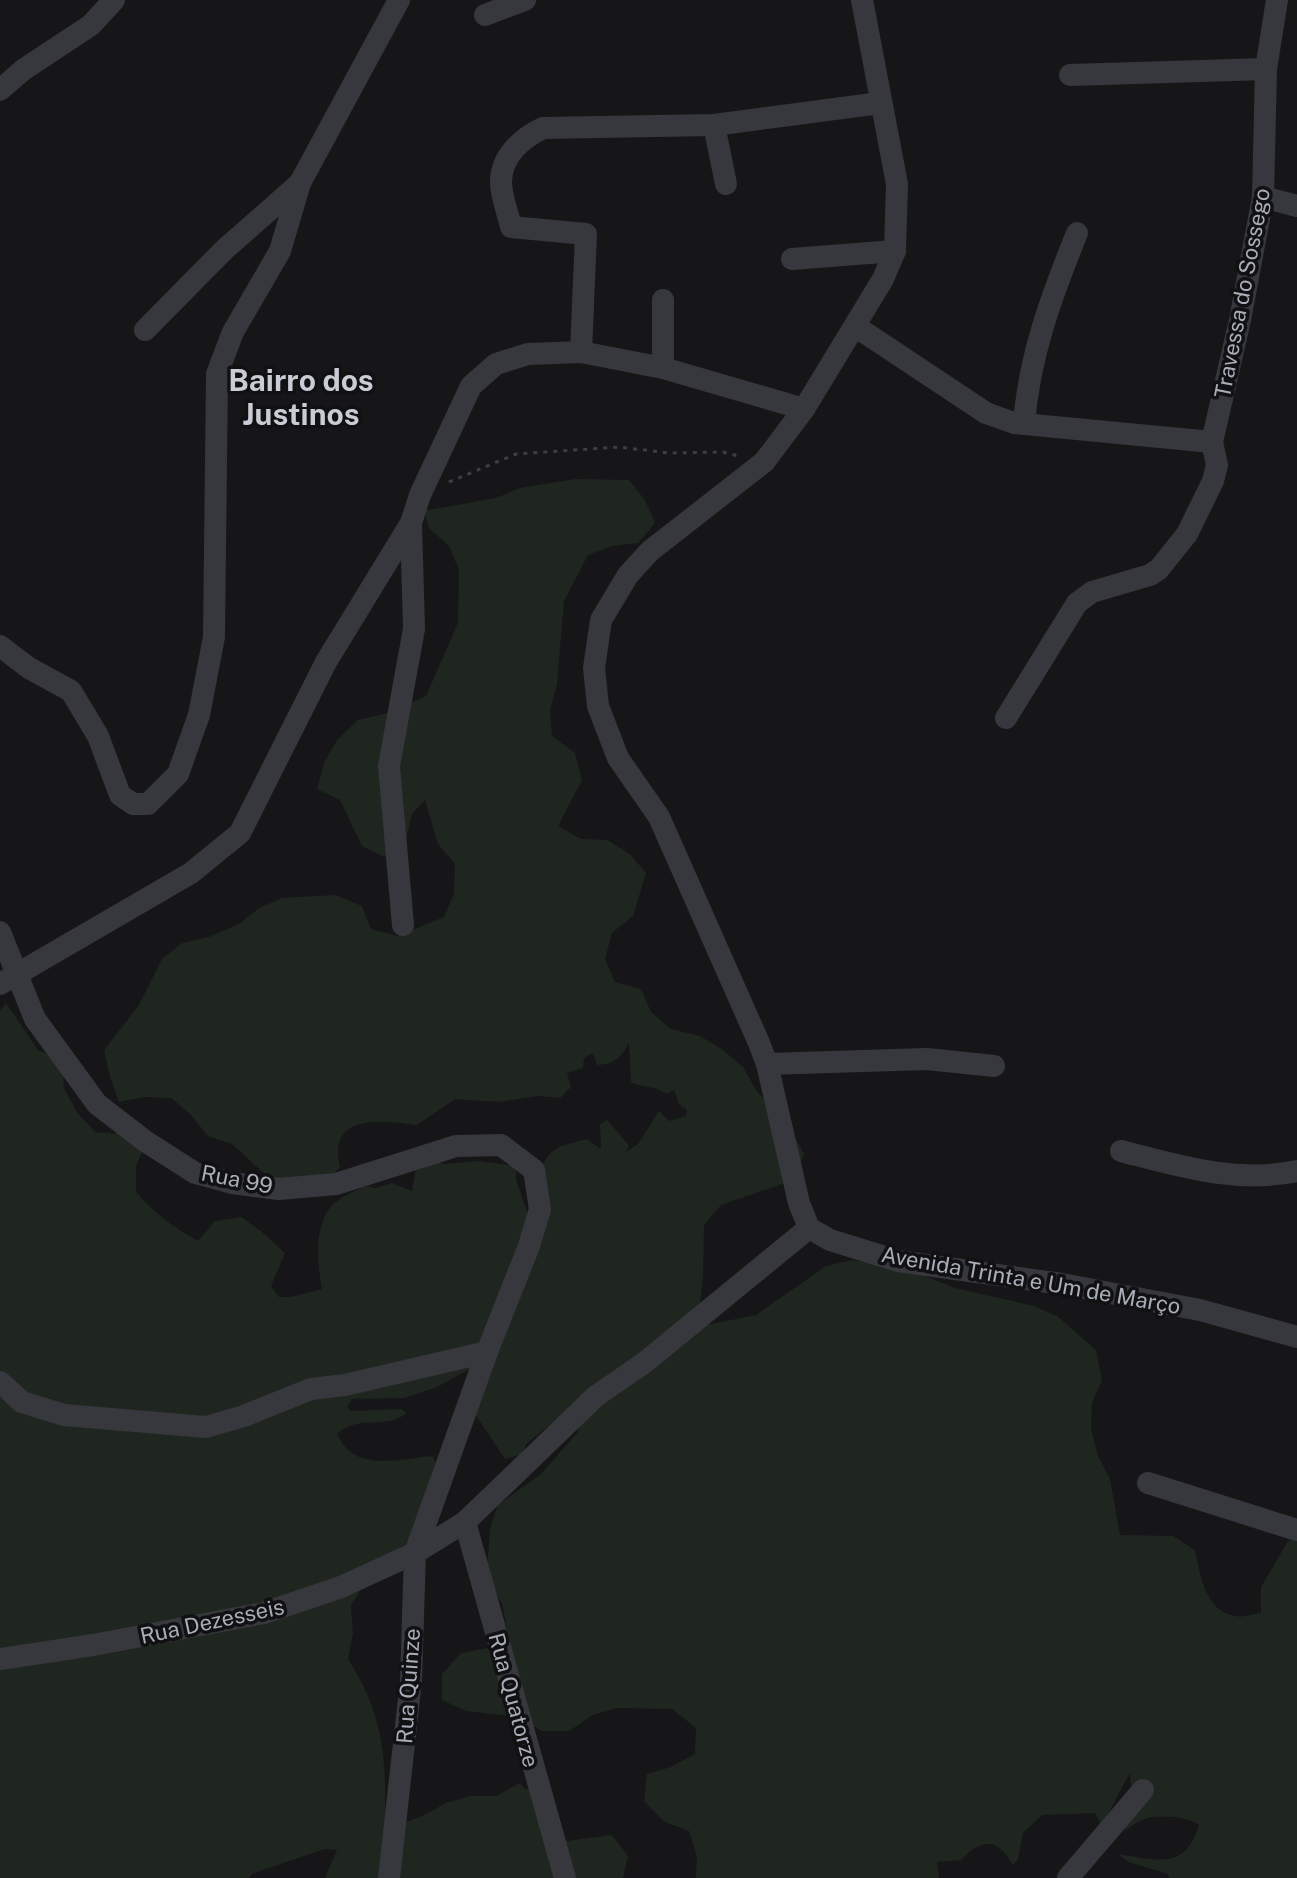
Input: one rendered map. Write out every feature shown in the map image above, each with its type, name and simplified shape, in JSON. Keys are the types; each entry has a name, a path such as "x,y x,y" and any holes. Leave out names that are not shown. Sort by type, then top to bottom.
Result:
{"street":[{"path":"0,646 29,668 71,691 98,736 120,795 133,804 148,804 178,774 199,715 214,637 217,374 233,332 280,251 300,183 399,0"},
{"path":"485,15 525,0"},
{"path":"415,1553 465,1522 596,1396 644,1363 809,1228 799,1203 767,1064 659,817 618,758 598,706 594,668 601,620 628,575 650,551 764,462 804,409 883,279 895,251 897,184 862,0"},
{"name":"Travessa do Sossego","path":"1006,718 1077,603 1092,592 1150,575 1187,534 1213,481 1217,465 1212,442 1240,320 1263,197 1266,69 1277,0"},
{"path":"0,90 23,70 91,25 110,1"},
{"path":"1070,75 1266,69"},
{"path":"581,352 586,234 511,227 501,180 510,153 524,137 543,128 714,125 880,103"},
{"path":"714,125 726,184"},
{"path":"145,330 224,250 300,183"},
{"path":"1263,197 1297,206"},
{"path":"1024,424 1027,385 1035,350 1077,233"},
{"path":"792,259 895,251"},
{"path":"663,300 663,368"},
{"path":"855,326 986,413 1024,424 1212,442"},
{"path":"8,978 191,873 240,833 326,662 411,523 420,495 471,386 496,364 528,354 581,352 663,368 804,409"},
{"path":"403,925 389,766 414,629 411,523"},
{"name":"Rua 99","path":"0,932 8,978 97,1104 145,1141 195,1173 232,1183 279,1189 336,1184 456,1146 501,1145 534,1170"},
{"path":"767,1064 927,1059 994,1066"},
{"path":"1121,1151 1210,1172 1247,1176 1297,1171"},
{"name":"Rua Quinze","path":"389,1878 411,1681 415,1553 487,1352 529,1246 540,1209 534,1170"},
{"name":"Avenida Trinta e Um de Março","path":"809,1228 830,1240 898,1261 1062,1284 1169,1304 1297,1337"},
{"path":"0,1382 22,1402 64,1415 206,1427 244,1416 311,1389 345,1385 487,1352"},
{"path":"1148,1483 1297,1530"},
{"name":"Rua Quatorze","path":"465,1522 565,1878"},
{"name":"Rua Dezesseis","path":"0,1659 264,1613 341,1587 415,1553"},
{"path":"1068,1878 1143,1790"}],"path":[{"path":"420,495 516,454 619,447 669,453 723,452 764,462"}],"shaded area":[{"path":"576,479 629,480 645,500 655,523 638,543 612,546 588,555 564,601 557,684 550,710 552,736 575,753 582,780 558,826 581,839 607,840 630,854 646,873 633,916 612,933 605,959 615,982 641,989 651,1012 671,1029 700,1036 743,1067 756,1090 791,1130 804,1154 794,1180 721,1205 704,1225 703,1278 697,1327 756,1315 826,1266 852,1260 905,1268 955,1288 1034,1306 1057,1316 1096,1350 1102,1380 1092,1403 1091,1429 1098,1456 1110,1479 1120,1535 1173,1536 1195,1550 1210,1599 1225,1613 1238,1616 1261,1613 1261,1587 1288,1541 1297,1539 1297,1878 1169,1878 1168,1874 1129,1862 1118,1854 1157,1860 1178,1856 1193,1840 1199,1825 1179,1818 1155,1817 1125,1830 1131,1795 1129,1774 1102,1826 1095,1813 1042,1815 1023,1833 1018,1859 1013,1865 1002,1850 989,1844 976,1848 961,1860 937,1862 939,1878 696,1878 697,1857 689,1831 665,1822 644,1801 647,1774 671,1767 695,1754 696,1728 672,1709 617,1708 593,1715 569,1731 542,1731 519,1717 466,1711 442,1700 442,1674 461,1653 488,1648 507,1629 502,1603 486,1582 490,1529 498,1505 541,1474 578,1432 583,1410 566,1412 526,1444 523,1454 505,1459 473,1411 477,1365 437,1387 404,1398 352,1399 347,1407 351,1411 401,1409 407,1413 389,1421 355,1424 337,1434 354,1454 366,1459 392,1461 433,1456 440,1480 429,1533 365,1582 351,1606 353,1633 348,1659 361,1680 377,1721 384,1762 385,1830 446,1803 470,1796 496,1796 520,1783 525,1789 549,1789 559,1842 612,1835 628,1856 623,1878 325,1878 337,1850 324,1849 252,1874 249,1878 0,1878 0,1011 6,1003 38,1050 62,1060 64,1088 77,1112 95,1132 121,1134 146,1143 136,1166 136,1192 157,1213 198,1241 215,1221 241,1217 285,1253 271,1286 279,1297 322,1289 318,1243 323,1220 336,1202 365,1186 375,1188 392,1183 412,1191 418,1155 444,1164 478,1161 516,1166 516,1180 528,1214 539,1174 554,1150 587,1139 601,1149 600,1124 607,1120 629,1145 626,1152 638,1144 659,1111 669,1121 686,1116 687,1110 679,1104 674,1090 666,1094 631,1082 629,1043 613,1062 597,1065 593,1053 584,1058 583,1068 567,1073 571,1087 560,1098 539,1096 498,1102 455,1099 417,1125 388,1122 360,1124 342,1137 338,1149 340,1167 328,1181 269,1178 232,1144 208,1136 190,1114 171,1098 145,1097 119,1102 104,1050 139,1005 162,959 182,943 209,937 239,924 259,908 282,898 335,895 362,906 371,929 397,936 444,917 454,894 455,864 438,844 425,800 412,814 406,840 385,857 362,846 340,800 317,789 324,763 337,740 358,720 384,714 426,696 458,623 459,570 449,546 430,529 423,511 496,498 520,488"}],"district":[{"name":"Bairro dos Justinos","path":"301,398"}]}
